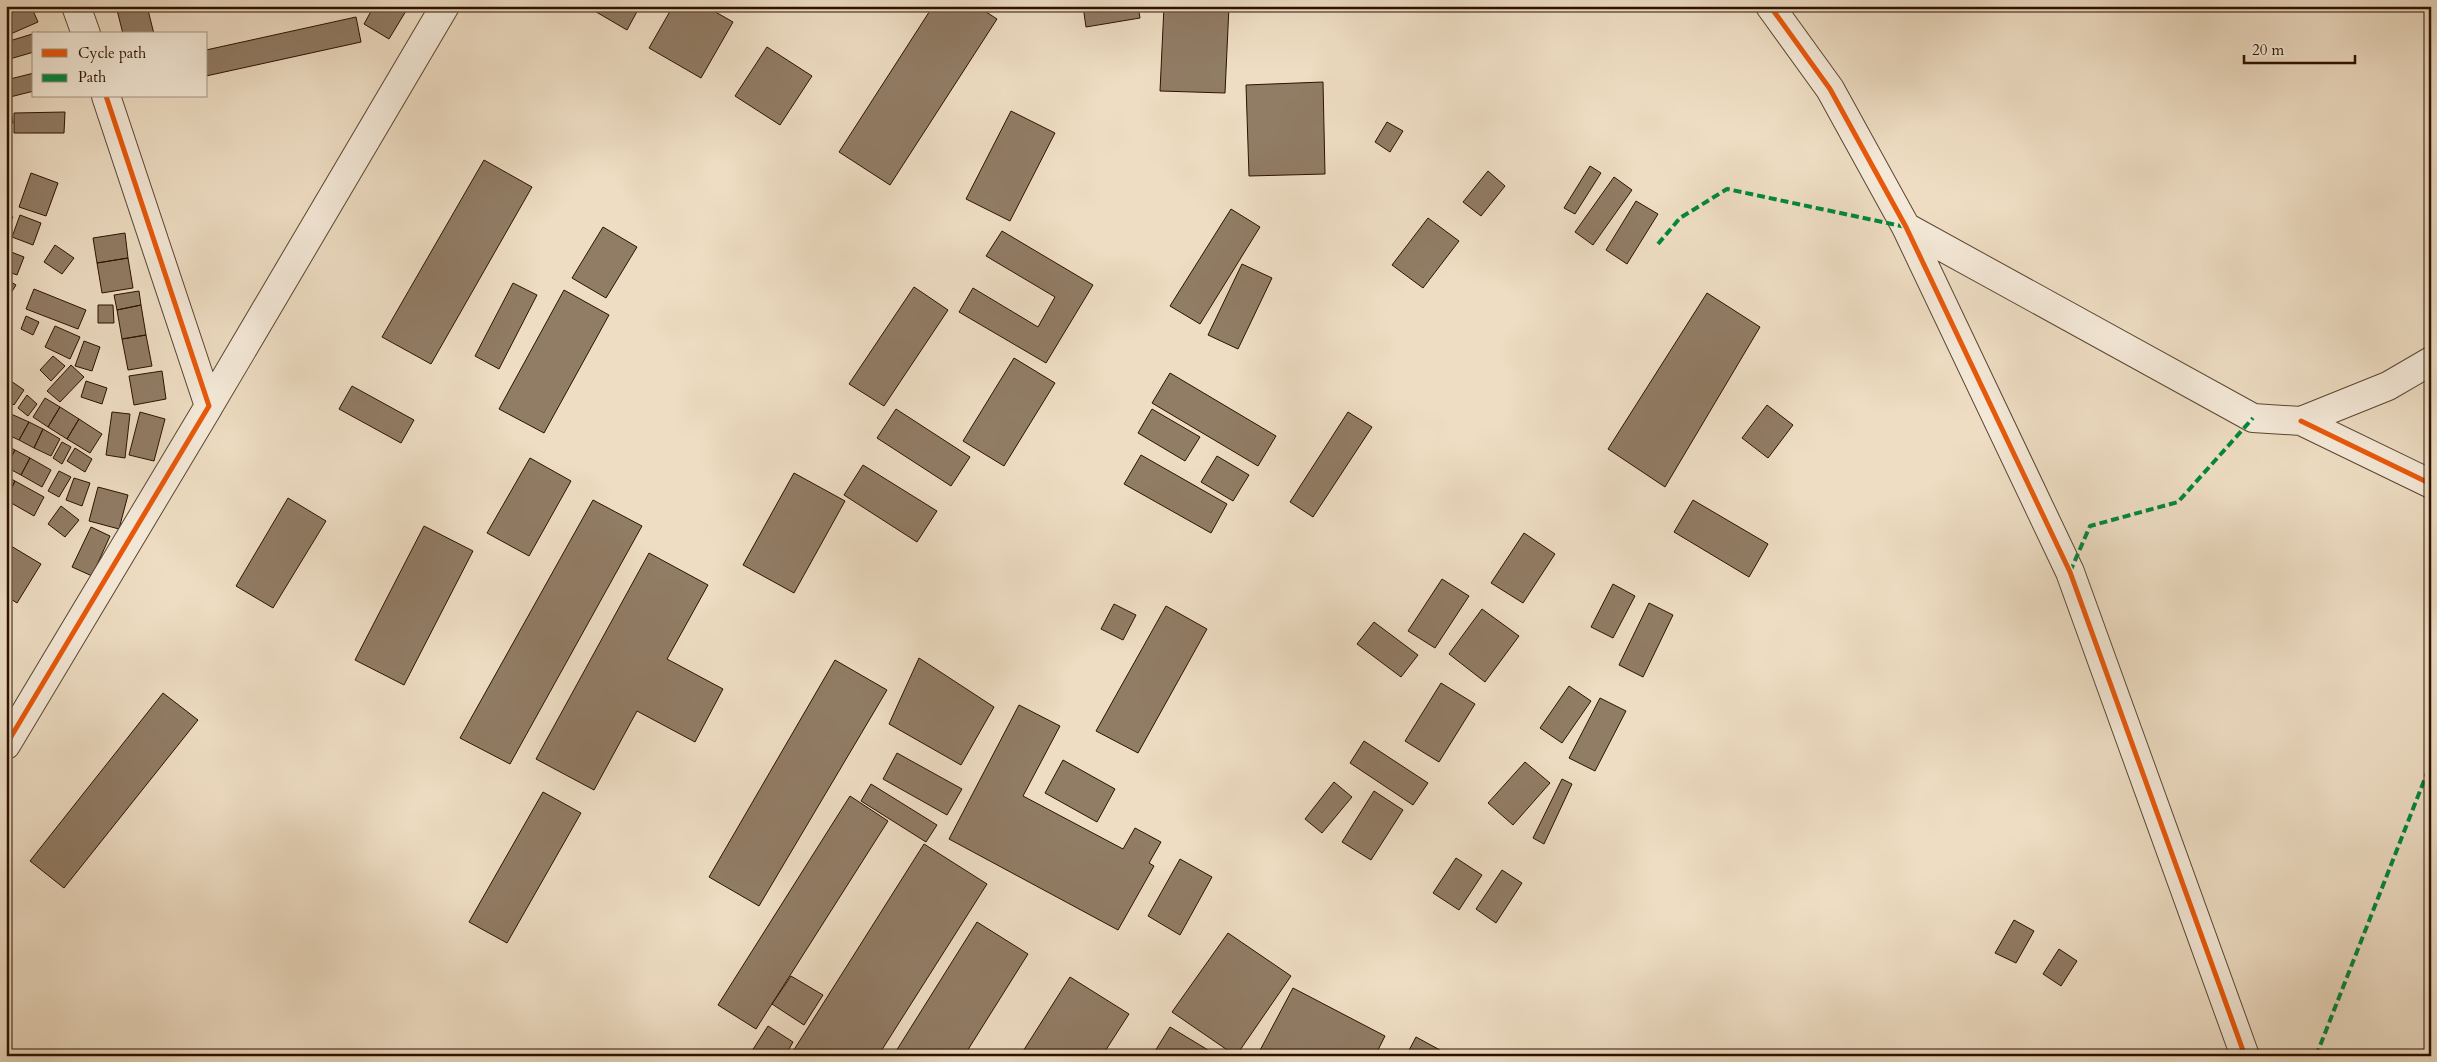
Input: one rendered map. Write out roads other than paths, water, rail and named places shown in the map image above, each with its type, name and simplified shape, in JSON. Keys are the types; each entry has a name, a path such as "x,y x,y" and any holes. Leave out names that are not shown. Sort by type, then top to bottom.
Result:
{"street":[{"path":"76,6 85,32"},
{"path":"6,745 209,406 444,6"},
{"path":"1770,6 1830,89 1906,228 2070,572 2245,1056"},
{"path":"107,98 209,406"},
{"path":"1906,228 2253,418 2301,421 2431,484"},
{"path":"2301,421 2388,386 2431,362"}]}
